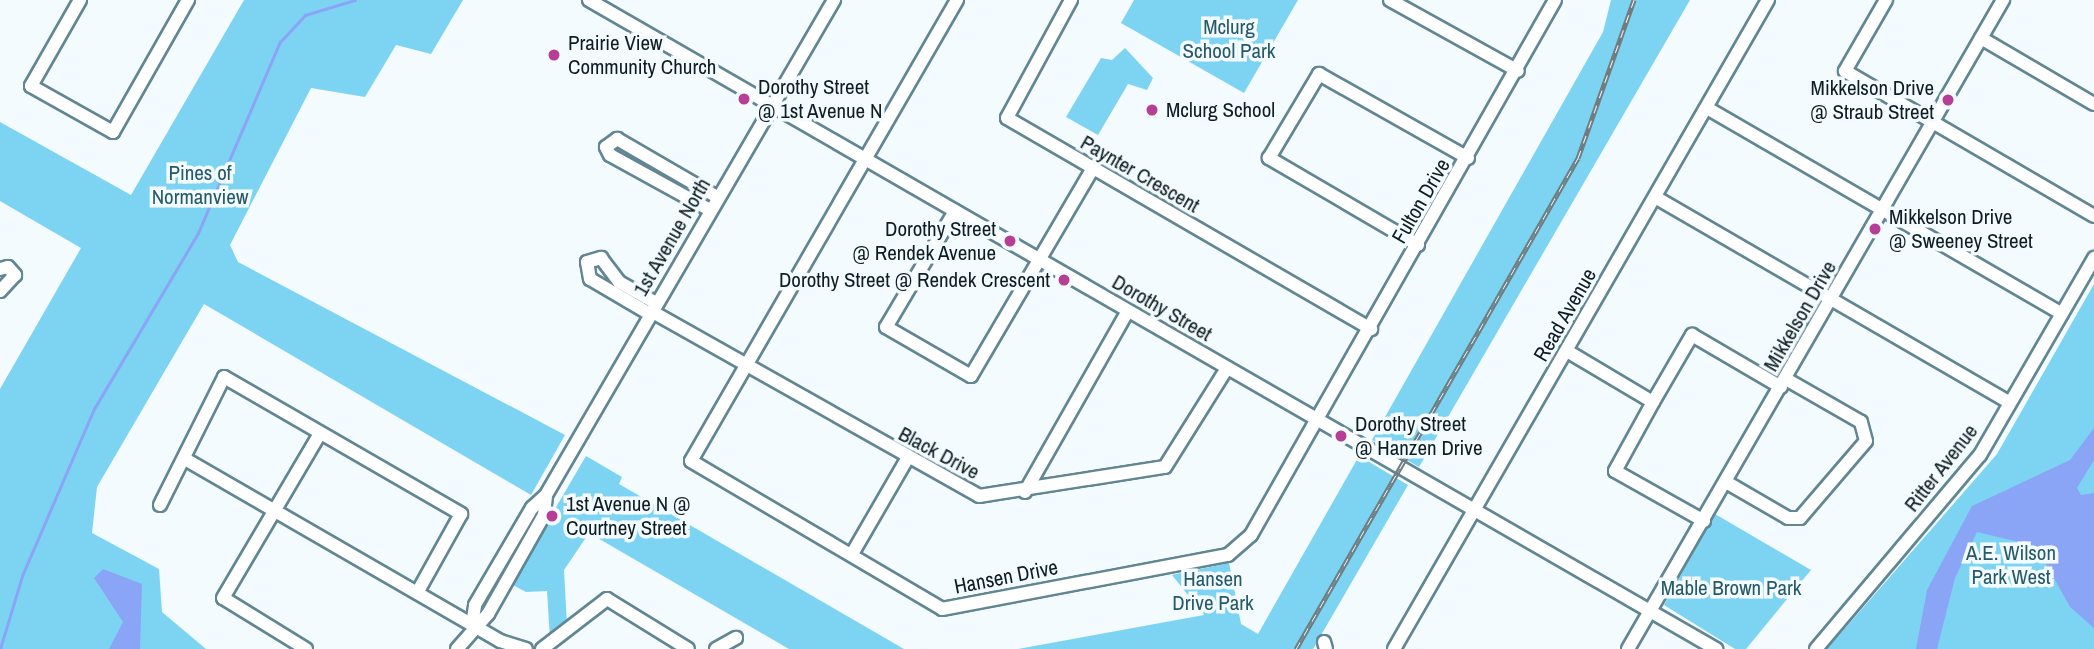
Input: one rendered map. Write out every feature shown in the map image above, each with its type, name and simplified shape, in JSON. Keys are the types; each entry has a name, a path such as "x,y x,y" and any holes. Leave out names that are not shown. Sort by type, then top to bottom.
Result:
{"street":[{"path":"80,0 32,86 113,132 188,0"},
{"name":"Dorothy Street","path":"589,0 1716,649"},
{"name":"1st Avenue North","path":"457,649 472,625 475,605 532,508 546,495 834,0"},
{"path":"747,367 957,0"},
{"name":"Paynter Crescent","path":"1071,0 1007,118 1371,329"},
{"path":"1390,0 1518,71"},
{"name":"Fulton Drive","path":"1317,420 1518,71 1555,0"},
{"name":"Read Avenue","path":"1394,649 1768,0"},
{"path":"1886,0 1845,71 2094,216"},
{"name":"Mikkelson Drive","path":"1628,649 2003,0"},
{"path":"1981,38 2094,104"},
{"path":"1418,245 1269,158 1319,74 1468,158"},
{"path":"1707,107 2062,314"},
{"path":"710,210 610,155 610,140 718,197"},
{"path":"955,211 886,327 971,376 1093,168"},
{"path":"1655,197 2009,402"},
{"path":"601,258 619,282 652,309 590,279 587,262 601,258"},
{"name":"Ritter Avenue","path":"1816,649 1980,455 2094,258"},
{"path":"0,270 8,267 15,275 0,291"},
{"name":"Black Drive","path":"652,309 907,459 979,496 1025,492 1165,467 1227,368"},
{"path":"1025,492 1128,311"},
{"path":"1704,521 1615,471 1692,335 1860,422 1866,441 1800,518 1787,519 1726,482"},
{"path":"1567,351 1653,402"},
{"name":"Hansen Drive","path":"747,367 691,460 942,609 1228,555 1251,535 1317,420"},
{"path":"160,505 224,377 461,514 417,593"},
{"path":"306,649 223,598 320,433"},
{"path":"185,459 472,625 526,649"},
{"path":"852,554 907,459"},
{"path":"542,649 607,599 688,649"},
{"path":"716,649 736,638"}],"green space":[{"name":"Pines of Normanview","path":"244,0 463,0 431,54 396,45 365,97 311,88 230,245 238,262 565,435 531,495 204,304 97,487 92,533 159,569 162,612 206,649 0,649 0,389 81,248 0,201 0,122 131,195"},
{"name":"Mclurg School Park","path":"1134,0 1298,0 1244,93 1121,23"},
{"path":"1611,0 1690,0 1419,467 1372,440 1603,32"},
{"path":"1125,48 1153,78 1147,90 1128,84 1098,135 1066,117 1101,58 1112,60"},
{"name":"A.E. Wilson Park West","path":"2094,284 2094,649 1827,649 1997,454"},
{"path":"586,456 622,477 619,484 904,649 789,649 589,533 564,570 567,626 550,639 547,591 526,592 511,584"},
{"name":"Hansen Drive Park","path":"1359,456 1408,485 1313,649 1018,649 1204,615 1172,575 1229,563 1241,624 1258,634"},
{"name":"Mable Brown Park","path":"1715,514 1811,570 1746,649 1735,649 1664,605"}],"shaded area":[{"path":"2094,428 2094,460 2077,488 2081,495 2094,493 2094,628 2070,607 2036,546 1977,532 1955,578 1937,649 1916,649 1927,590 1972,506 2070,460"},
{"path":"103,569 142,584 140,649 109,649 123,622 94,578"}],"waterway":[{"path":"0,649 22,576 94,409 198,233 280,42 305,15 355,0"}],"railway":[{"path":"1296,649 1578,158 1634,0"}],"place":[{"name":"Prairie View Community Church","path":"554,55"},
{"name":"Dorothy Street @ 1st Avenue N","path":"744,99"},
{"name":"Mikkelson Drive @ Straub Street","path":"1948,100"},
{"name":"Mclurg School","path":"1152,110"},
{"name":"Mikkelson Drive @ Sweeney Street","path":"1875,229"},
{"name":"Dorothy Street @ Rendek Avenue","path":"1010,241"},
{"name":"Dorothy Street @ Rendek Crescent","path":"1064,280"},
{"name":"Dorothy Street @ Hanzen Drive","path":"1341,436"},
{"name":"1st Avenue N @ Courtney Street","path":"552,516"}]}
